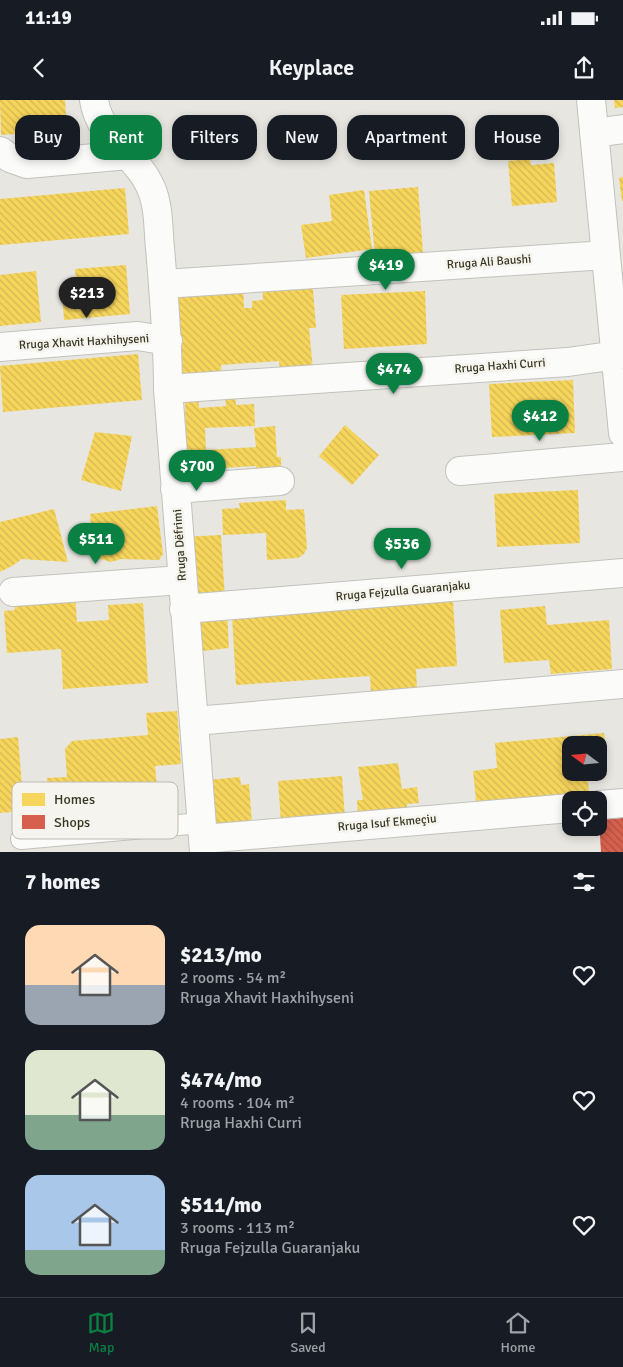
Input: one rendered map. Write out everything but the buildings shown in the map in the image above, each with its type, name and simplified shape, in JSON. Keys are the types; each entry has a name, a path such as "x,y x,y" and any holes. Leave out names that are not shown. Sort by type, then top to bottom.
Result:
{"street":[{"name":"Rruga Dëfrimi","path":"94,100 98,115"},
{"path":"591,100 606,255 619,355 623,433"},
{"path":"594,133 623,129"},
{"path":"0,151 10,158 27,164 90,158"},
{"name":"Rruga Dëfrimi","path":"133,160 144,176 155,198 168,341 168,389 175,489 203,838"},
{"name":"Rruga Ali Baushi","path":"163,284 606,255"},
{"name":"Rruga Xhavit Haxhihyseni","path":"0,347 138,336 168,341"},
{"name":"Rruga Haxhi Curri","path":"168,389 568,362 619,355"},
{"path":"460,470 623,457"},
{"path":"175,489 280,482"},
{"name":"Rruga Fejzulla Guaranjaku","path":"184,609 623,573"},
{"path":"13,592 182,580"},
{"path":"195,721 623,684"},
{"path":"607,804 623,803"},
{"name":"Rruga Isuf Ekmeçiu","path":"203,838 562,809"}],"lane":[{"path":"178,838 203,838"}]}
